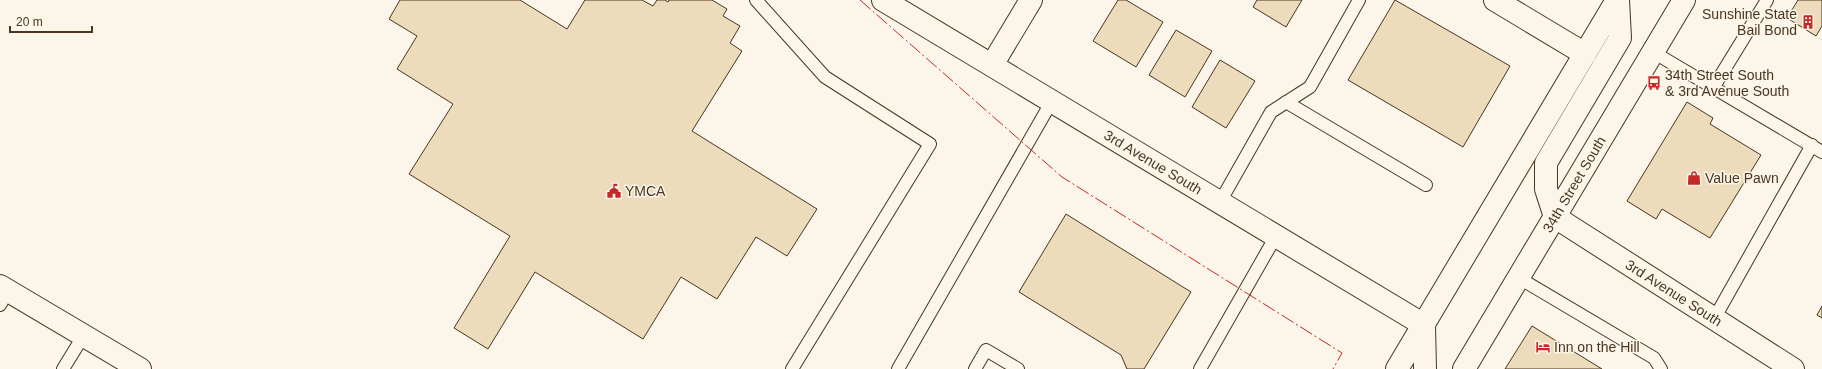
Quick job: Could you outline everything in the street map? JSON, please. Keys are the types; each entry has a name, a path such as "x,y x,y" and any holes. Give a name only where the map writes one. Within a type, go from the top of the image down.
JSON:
{"main road":[{"name":"3rd Avenue South","path":"883,0 1424,325"},
{"path":"992,65 1031,0"},
{"path":"1495,0 1585,54"},
{"path":"1397,369 1618,0"},
{"path":"1555,217 1546,189 1546,163 1620,38 1618,0"},
{"name":"34th Street South","path":"1464,369 1684,0"},
{"name":"3rd Avenue South","path":"1555,217 1793,369"},
{"path":"3,294 84,335 140,369"},
{"path":"1424,325 1425,369"}],"lane":[{"path":"756,0 825,77 930,144 792,369"},
{"path":"1220,202 1271,112 1310,87 1359,0"},
{"path":"1713,88 1767,0"},
{"path":"1654,52 1817,149 1714,319"},
{"path":"898,369 1052,101"},
{"path":"1286,102 1426,185"},
{"path":"1200,369 1276,236"},
{"path":"1519,278 1654,358 1661,369"},
{"path":"63,369 84,335"},
{"path":"975,369 986,350 1018,369"}],"building":[{"name":"YMCA","path":"400,0 520,0 567,29 585,0 642,0 653,6 657,0 665,0 668,2 669,0 712,0 727,9 723,16 740,26 730,43 742,51 692,131 817,209 787,256 756,237 717,299 681,277 643,339 535,272 488,349 454,328 510,236 409,174 453,104 397,69 417,36 389,19"},
{"path":"1118,0 1126,0 1163,22 1136,67 1093,41"},
{"path":"1257,0 1302,0 1286,27 1253,7"},
{"path":"1395,0 1510,66 1463,147 1348,80"},
{"name":"Sunshine State Bail Bond","path":"1798,0 1822,0 1822,26 1816,36 1787,18"},
{"path":"1176,30 1212,51 1185,97 1149,75"},
{"path":"1220,60 1255,81 1226,128 1192,107"},
{"name":"Value Pawn","path":"1687,102 1713,118 1710,124 1761,155 1710,238 1662,209 1656,219 1627,201"},
{"path":"1066,214 1191,292 1144,369 1127,369 1121,355 1019,292"},
{"path":"1822,306 1822,318 1817,315"},
{"name":"Inn on the Hill","path":"1532,326 1602,369 1505,369"}],"power":[{"path":"860,0 1062,177 1342,353 1333,369"}],"place":[{"name":"Sunshine State Bail Bond","path":"1808,22"},
{"name":"34th Street South & 3rd Avenue South","path":"1654,83"},
{"name":"Value Pawn","path":"1694,178"},
{"name":"YMCA","path":"614,191"},
{"name":"Inn on the Hill","path":"1543,347"}]}
